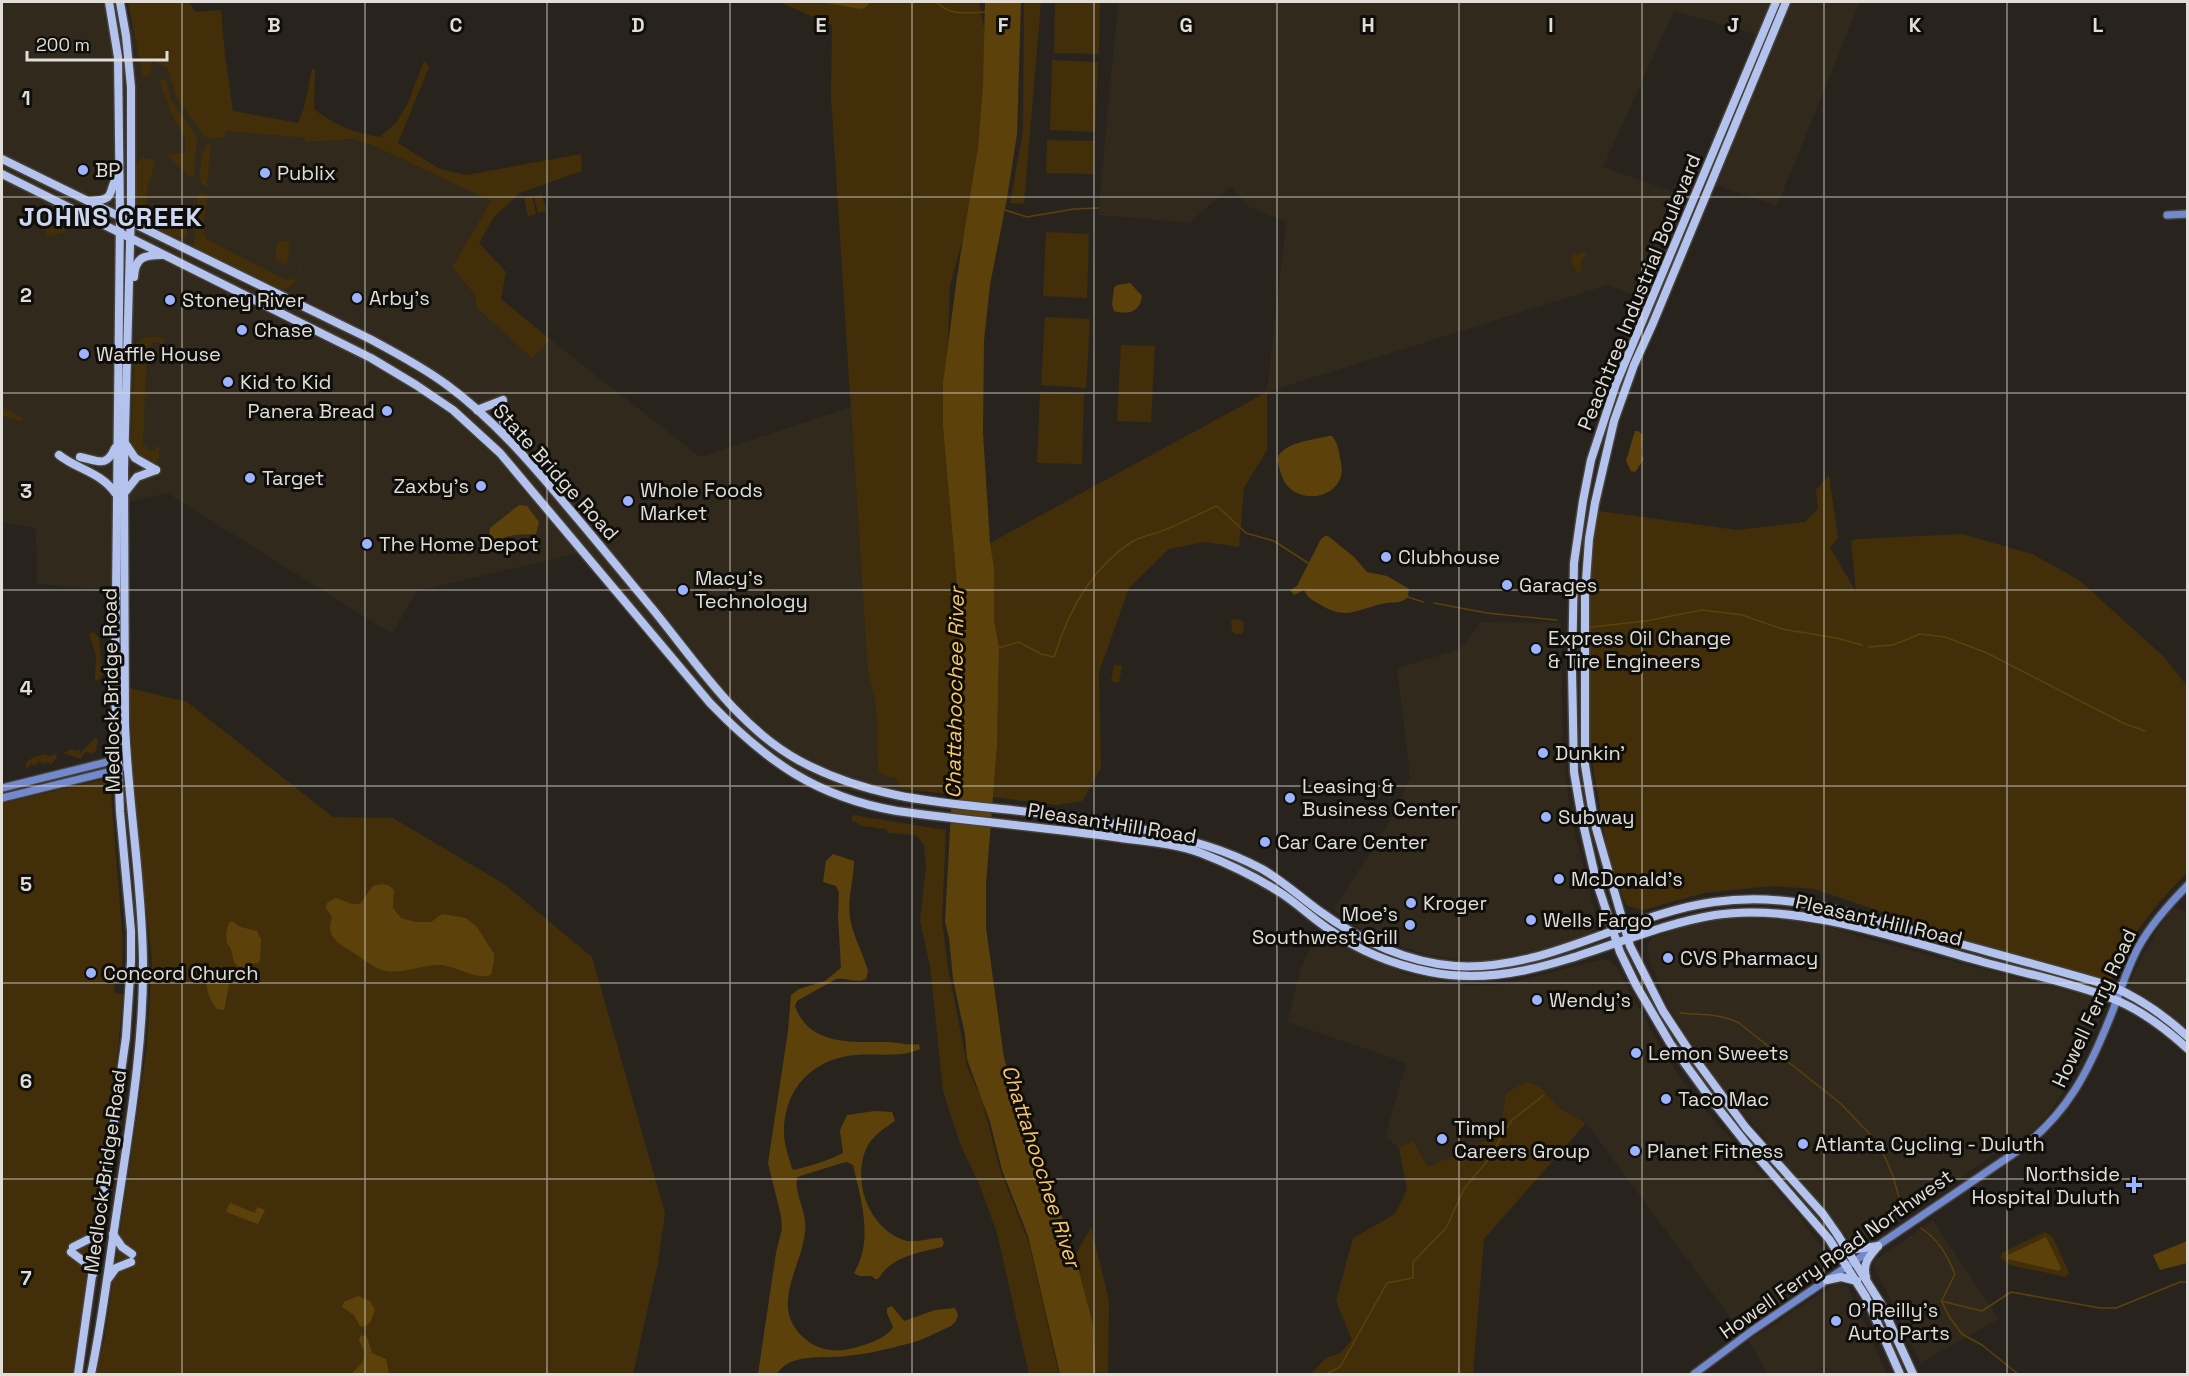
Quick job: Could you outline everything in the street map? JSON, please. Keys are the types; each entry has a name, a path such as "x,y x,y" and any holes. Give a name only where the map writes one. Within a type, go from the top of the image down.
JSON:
{"highway":[{"name":"Medlock Bridge Road","path":"109,2 118,57 121,443"},
{"name":"Medlock Bridge Road","path":"91,1374 138,1058 143,978 142,920 115,693 121,443 131,221 131,87 120,2"},
{"name":"Peachtree Industrial Boulevard","path":"1776,2 1616,384 1592,460 1583,501 1574,563 1572,670 1575,772 1582,819 1593,866 1617,943 1636,985 1685,1065 1749,1147 1867,1280 1894,1329 1913,1374"},
{"name":"Peachtree Industrial Boulevard","path":"1786,2 1634,365 1614,421 1589,539 1585,595 1585,765 1594,821 1628,939 1646,981 1690,1052 1746,1128 1823,1214 1844,1244 1857,1281 1900,1374"},
{"name":"State Bridge Road","path":"2,159 370,339 421,367 450,387 509,441 552,488 715,687 753,727 797,759 840,780 886,794 943,803"},
{"name":"State Bridge Road","path":"2,174 371,358 416,385 462,418 500,453 710,703 740,734 772,760 807,783 867,806 936,817"},
{"path":"89,201 100,202 107,199 113,191 114,180 119,175"},
{"path":"128,294 134,285 135,267 139,260 149,255 164,255"},
{"path":"477,410 503,400"},
{"path":"506,409 504,426 509,441"},
{"path":"59,455 105,480 120,494 141,475 156,470 135,458 121,443 110,457 102,462 80,457"},
{"name":"Medlock Bridge Road","path":"78,1374 126,1037 131,961 122,767"},
{"name":"Pleasant Hill Road","path":"943,803 1075,818 1146,830 1206,846 1265,870 1350,933 1382,948 1435,963 1467,966 1512,962 1548,954 1613,930 1688,907 1763,898 1820,905 2121,990 2153,1008 2187,1037"},
{"name":"Pleasant Hill Road","path":"936,817 1097,834 1197,851 1281,893 1330,931 1356,946 1405,966 1431,972 1483,976 1514,974 1552,965 1673,925 1714,915 1740,912 1795,915 1874,932 2117,1001 2159,1024 2187,1049"},
{"path":"1197,851 1206,850 1250,868 1265,870"},
{"path":"93,1274 87,1264 72,1249 91,1238 100,1220"},
{"path":"106,1285 116,1268 131,1258 113,1234"},
{"path":"1844,1244 1857,1249 1878,1246"},
{"path":"1867,1280 1865,1264 1878,1246"},
{"path":"1827,1280 1840,1277 1857,1281"}],"street":[{"path":"2167,215 2187,214"},
{"path":"2,788 107,762 122,767"},
{"path":"2,798 122,767"},
{"name":"Howell Ferry Road","path":"2029,1143 2046,1129 2071,1097 2090,1065 2132,960 2151,927 2187,885"},
{"name":"Howell Ferry Road Northwest","path":"1694,1374 1753,1330 2029,1143"}],"shaded area":[{"path":"2,2 105,2 106,15 134,28 140,63 151,61 167,68 177,99 226,131 305,138 306,142 354,139 372,145 491,201 452,267 475,295 477,308 532,357 551,340 700,457 851,407 868,674 876,704 878,774 896,779 901,789 886,799 802,779 741,734 584,552 417,591 392,634 167,493 122,504 125,591 37,584 36,528 2,522"},
{"path":"128,2 189,2 195,12 221,10 233,111 298,123 304,108 312,69 315,69 314,109 346,128 380,137 396,123 408,103 424,61 429,67 398,143 440,169 466,175 581,154 582,171 520,193 494,217 479,243 506,272 501,299 551,340 532,358 477,308 475,295 452,267 491,201 372,145 354,139 305,142 305,138 226,131 225,137 213,139 205,137 177,99 167,68 152,61 151,75 143,77"},
{"path":"779,2 979,2 990,79 970,214 950,285 947,361 967,618 955,659 955,744 948,794 901,789 896,779 878,774 876,704 868,674 831,97 832,25"},
{"path":"1024,2 1041,2 1024,204 1010,203 1023,132"},
{"path":"1055,2 1100,2 1099,54 1054,53"},
{"path":"1118,2 1860,2 1777,206 1708,182 1767,37 1674,11 1603,167 1685,196 1699,196 1661,306 1608,285 1267,392 1286,222 1249,207 1231,187 1189,223 1098,215"},
{"path":"1052,60 1098,62 1095,132 1050,130"},
{"path":"161,79 166,80 171,100 197,137 194,176 191,178 167,155 168,150 170,154 183,154 185,138 173,117 160,83"},
{"path":"1047,140 1095,141 1094,174 1046,173"},
{"path":"207,144 215,146 211,147 209,163 213,165 209,166 207,184 210,185 209,188 202,185 200,176 202,158"},
{"path":"142,157 155,162 147,195 152,215 157,216 157,220 183,224 185,220 188,225 186,238 175,237 161,231 137,215 135,166"},
{"path":"201,193 211,195 207,197 203,234 207,234 206,239 288,281 290,278 296,280 301,270 297,266 300,266 302,270 294,284 288,288 279,289 195,248 198,195"},
{"path":"542,194 546,211 538,213 534,196"},
{"path":"532,196 536,214 528,216 524,198"},
{"path":"48,218 63,226 66,232 47,237 43,219"},
{"path":"1046,232 1089,234 1087,298 1043,296"},
{"path":"278,241 290,242 287,265 275,259"},
{"path":"1584,251 1587,254 1580,262 1582,270 1579,273 1576,272 1570,257"},
{"path":"1045,317 1090,319 1086,388 1041,385"},
{"path":"145,337 162,337 165,340 163,347 160,347 160,343 152,342 151,347 147,347 145,394 149,397 145,397 144,419 148,419 144,421 143,445 147,446 147,450 155,450 156,446 159,446 159,459 156,463 135,456 131,444 135,347 137,342"},
{"path":"1121,345 1155,346 1151,422 1117,421"},
{"path":"1040,392 1084,393 1082,464 1037,463"},
{"path":"1267,392 1267,450 1244,488 1239,547 1205,542 1169,549 1129,588 1099,672 1101,768 1082,801 1056,805 993,797 997,747 999,647 994,619 994,567 990,543"},
{"path":"2,407 22,417 23,420 2,416"},
{"path":"1829,475 1838,538 1830,547 1856,592 1851,541 1858,539 1962,534 2032,554 2079,580 2163,656 2188,687 2187,873 2144,922 2126,950 2112,979 2106,982 2012,956 1814,889 1772,886 1704,893 1643,910 1626,905 1609,860 1589,743 1587,657 1596,513 1599,511 1737,530 1805,522 1818,509 1816,490"},
{"path":"1233,619 1244,623 1243,634 1235,634 1232,630 1231,621"},
{"path":"1481,622 1561,623 1563,751 1570,814 1596,918 1592,932 1586,936 1534,954 1504,960 1471,961 1428,955 1395,945 1349,922 1334,909 1390,821 1410,778 1397,668 1460,649"},
{"path":"93,632 99,638 103,674 98,681 95,679 96,655 89,634"},
{"path":"1114,665 1122,666 1119,683 1111,681"},
{"path":"129,688 187,702 333,817 393,818 504,884 592,957 665,1213 658,1263 633,1374 96,1374 105,1336 147,1047 152,961 135,807"},
{"path":"95,738 98,740 96,751 91,754 86,751 80,759 63,753 79,749 80,753"},
{"path":"45,754 48,756 56,754 57,757 51,765 39,761 35,766 31,764 27,768 25,765 28,760"},
{"path":"106,779 110,782 123,943 122,970 114,984 115,993 123,994 118,1049 73,1374 2,1374 2,803"},
{"path":"853,815 946,830 942,920 948,968 968,1069 981,1097 1000,1170 1029,1243 1059,1374 1029,1374 997,1233 980,1186 961,1146 943,1091 930,966 920,921 926,867 924,845 916,835 889,833 886,829 862,826 851,820"},
{"path":"2176,907 2187,913 2187,1044 2168,1026 2123,1001 2135,971 2166,914"},
{"path":"1729,918 1805,920 1886,944 2099,999 2102,1003 2102,1013 2081,1060 2063,1092 2046,1117 2033,1130 1900,1219 1857,1244 1852,1243 1700,1061 1668,1006 1649,959 1647,945 1653,937 1680,926"},
{"path":"1320,930 1375,961 1409,975 1469,986 1506,984 1599,960 1609,960 1616,966 1677,1073 1707,1112 1801,1218 1834,1266 1741,1332 1586,1123 1559,1108 1540,1086 1506,1093 1500,1134 1428,1167 1413,1141 1399,1148 1385,1137 1406,1063 1287,1022 1302,964"},
{"path":"1526,1082 1540,1086 1559,1108 1586,1123 1484,1239 1473,1374 1311,1374 1326,1358 1339,1354 1352,1340 1336,1301 1353,1238 1395,1214 1407,1189 1399,1148 1413,1141 1428,1167 1500,1134 1506,1093"},
{"path":"1933,1220 1999,1319 1920,1363 1873,1266 1874,1261"},
{"path":"1091,1227 1109,1301 1108,1374 1096,1374 1093,1324 1075,1256"},
{"path":"2045,1232 2052,1236 2068,1270 2066,1277 2010,1265 2001,1258 2002,1253"},
{"path":"1838,1282 1848,1286 1887,1374 1768,1374 1748,1341"}],"water":[{"path":"821,2 870,2 861,9"},
{"name":"Chattahoochee River","path":"985,2 1021,2 1017,134 990,285 984,340 983,433 990,543 994,567 994,619 999,647 997,747 986,884 986,928 1004,1058 1030,1140 1057,1203 1075,1256 1093,1324 1096,1374 1060,1374 1028,1236 1002,1170 990,1122 967,1059 965,1035 953,979 945,922 960,645 943,425 943,383 978,148 983,85"},
{"path":"1130,283 1142,296 1139,306 1133,311 1124,313 1114,311 1112,304 1114,288 1117,285"},
{"path":"1635,431 1643,435 1641,454 1644,459 1635,472 1631,471 1626,461"},
{"path":"1332,436 1339,452 1342,474 1337,484 1323,494 1305,496 1297,493 1284,481 1277,459 1280,453 1292,445"},
{"path":"519,505 527,506 539,522 536,534 508,536 492,544 489,541 490,528"},
{"path":"1325,536 1354,557 1367,572 1387,576 1409,589 1408,597 1399,602 1344,613 1330,610 1316,602 1304,590 1294,595 1290,590 1297,586 1321,539"},
{"path":"833,854 854,861 849,903 850,918 868,971 866,979 858,981 836,979 797,1001 795,1006 810,1028 821,1035 846,1041 919,1044 920,1049 888,1055 855,1055 839,1058 813,1071 802,1080 788,1105 784,1136 787,1152 793,1170 825,1161 843,1153 840,1130 847,1115 875,1111 892,1112 895,1121 873,1138 863,1158 861,1171 865,1199 871,1212 889,1233 906,1241 942,1238 944,1243 942,1247 898,1260 878,1279 872,1276 859,1276 854,1273 860,1260 865,1234 853,1165 847,1162 842,1163 797,1177 797,1191 803,1211 805,1232 789,1290 790,1317 796,1330 813,1345 828,1350 839,1350 867,1344 890,1331 893,1327 887,1308 892,1306 904,1321 935,1310 955,1308 958,1315 951,1326 913,1343 855,1355 799,1359 790,1362 777,1374 758,1374 776,1253 782,1229 768,1163 788,1031 791,995 799,989 825,981 841,968 839,893 836,886 823,882 826,861"},
{"path":"382,884 394,890 393,908 401,918 416,922 431,922 442,914 466,918 477,927 494,954 491,975 473,975 442,965 386,971 371,965 336,941 331,931 332,917 326,908 327,903 336,898 352,904 360,904 373,886"},
{"path":"232,921 241,927 257,931 261,940 260,961 250,964 244,970 234,962 227,943 226,932"},
{"path":"208,967 212,967 218,974 227,976 230,980 224,1010 217,1009 207,989"},
{"path":"230,1203 255,1213 257,1207 265,1210 258,1224 226,1212"},
{"path":"2046,1237 2061,1268 2059,1271 2008,1259 2008,1255"},
{"path":"2187,1241 2187,1263 2160,1270 2153,1255"},
{"path":"358,1296 370,1301 375,1310 370,1323 364,1327 360,1326 354,1315 342,1307 344,1302"},
{"path":"361,1335 367,1337 372,1353 386,1359 389,1374 351,1374 363,1362 364,1351 359,1340"}],"waterway":[{"path":"936,2 953,12 985,12"},
{"path":"1005,210 1027,217 1074,209 1098,208"},
{"path":"998,648 1019,642 1041,654 1054,657 1074,607 1105,564 1136,540 1217,506 1246,533 1274,541 1308,563"},
{"path":"1408,597 1423,602"},
{"path":"1434,603 1487,613 1557,620"},
{"path":"1591,627 1646,621 1702,610 1742,615 1782,629 1862,645"},
{"path":"1869,647 1893,645 1920,634 1945,637 1987,653 2123,723 2145,731"},
{"path":"1680,1013 1717,1016 1739,1023 1840,1103 1868,1132 1885,1157 1903,1212"},
{"path":"1326,1374 1340,1367 1387,1283 1413,1278 1413,1262 1446,1228 1464,1189 1487,1161 1512,1120 1544,1095"},
{"path":"1921,1228 1942,1248 1955,1274 1942,1300"},
{"path":"1941,1301 1982,1311 2011,1292 2100,1308 2116,1308 2180,1282 2188,1282"},
{"path":"1942,1302 1962,1334 1982,1345 2018,1374"}],"place":[{"name":"BP","path":"83,170"},
{"name":"Publix","path":"265,173"},
{"name":"Arby's","path":"357,298"},
{"name":"Stoney River","path":"170,300"},
{"name":"Chase","path":"242,330"},
{"name":"Waffle House","path":"84,354"},
{"name":"Kid to Kid","path":"228,382"},
{"name":"Panera Bread","path":"387,411"},
{"name":"Target","path":"250,478"},
{"name":"Zaxby's","path":"481,486"},
{"name":"Whole Foods Market","path":"628,501"},
{"name":"The Home Depot","path":"367,544"},
{"name":"Clubhouse","path":"1386,557"},
{"name":"Garages","path":"1507,585"},
{"name":"Macy's Technology","path":"683,590"},
{"name":"Express Oil Change & Tire Engineers","path":"1536,649"},
{"name":"Dunkin'","path":"1543,753"},
{"name":"Leasing & Business Center","path":"1290,798"},
{"name":"Subway","path":"1546,817"},
{"name":"Car Care Center","path":"1265,842"},
{"name":"McDonald's","path":"1559,879"},
{"name":"Kroger","path":"1411,903"},
{"name":"Wells Fargo","path":"1531,920"},
{"name":"Moe's Southwest Grill","path":"1410,925"},
{"name":"CVS Pharmacy","path":"1668,958"},
{"name":"Concord Church","path":"91,973"},
{"name":"Wendy's","path":"1537,1000"},
{"name":"Lemon Sweets","path":"1636,1053"},
{"name":"Taco Mac","path":"1666,1099"},
{"name":"Timpl Careers Group","path":"1442,1139"},
{"name":"Atlanta Cycling - Duluth","path":"1803,1144"},
{"name":"Planet Fitness","path":"1635,1151"},
{"name":"Northside Hospital Duluth","path":"2134,1185"},
{"name":"O' Reilly's Auto Parts","path":"1836,1321"}],"district":[{"name":"JOHNS CREEK","path":"111,217"}]}
